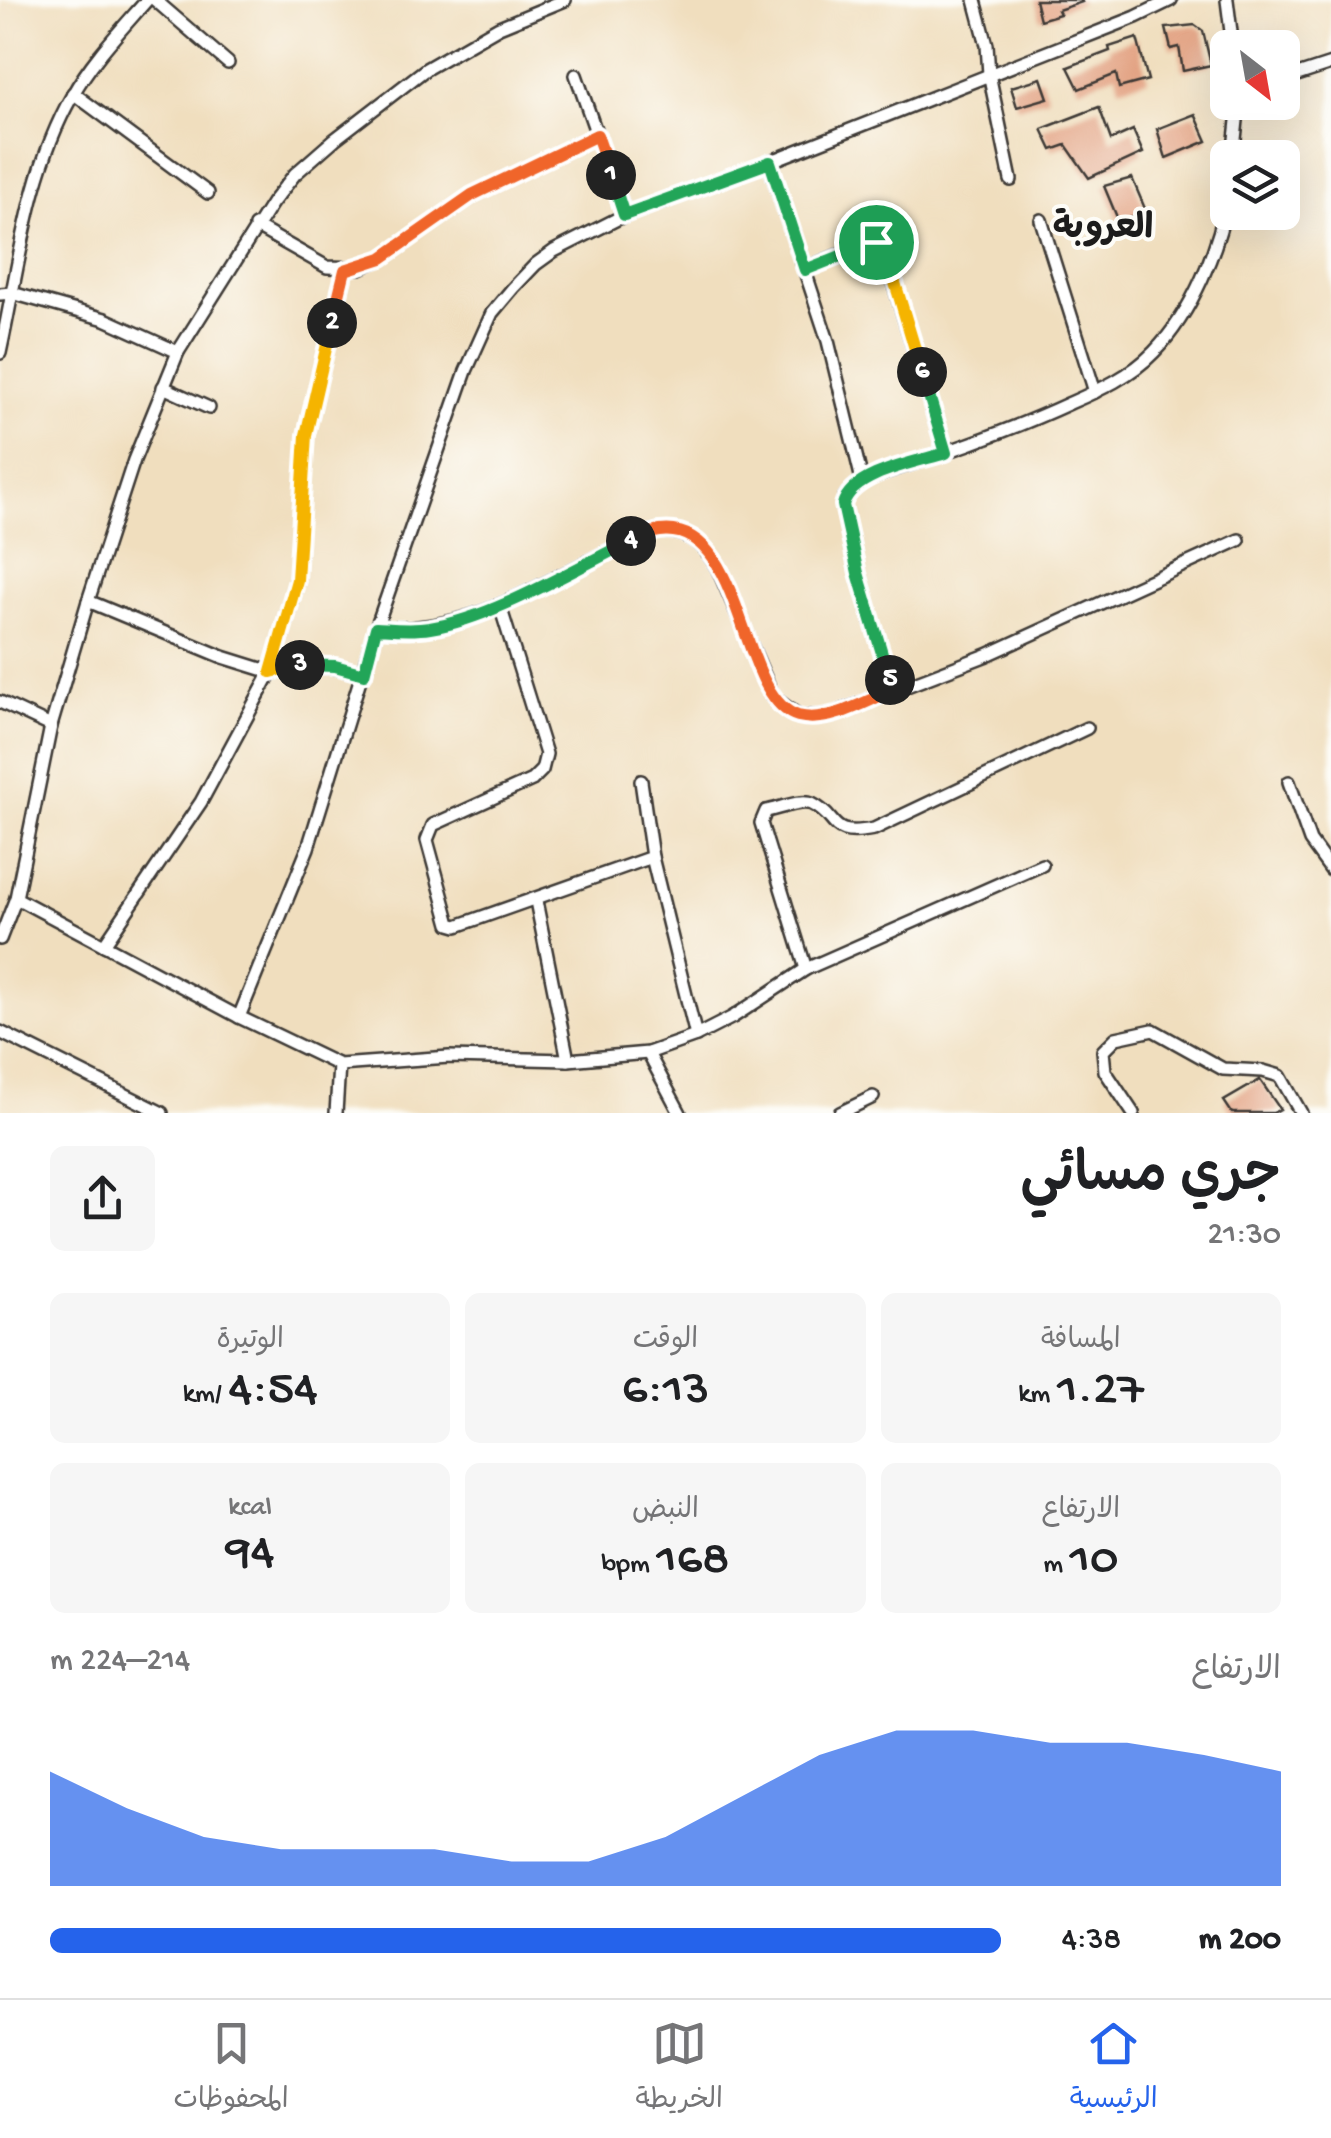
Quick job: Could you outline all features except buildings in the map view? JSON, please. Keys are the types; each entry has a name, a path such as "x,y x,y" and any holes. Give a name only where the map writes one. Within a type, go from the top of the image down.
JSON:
{"street":[{"path":"0,353 6,293 40,172 73,93 151,0 228,63"},
{"path":"526,0 528,15"},
{"path":"0,939 16,898 51,726 88,601 134,460 178,352 255,226 296,174 385,99 459,49 565,0"},
{"path":"975,0 988,44 989,74 1011,180"},
{"path":"238,1017 308,848 376,628 466,371 492,313 536,264 554,250 624,215 770,162 1171,0"},
{"path":"1227,0 1231,30"},
{"path":"1300,74 1331,64"},
{"path":"576,76 624,215"},
{"path":"73,93 208,193"},
{"path":"255,226 320,265 345,270 382,258 472,195 597,135"},
{"path":"770,162 828,341 862,480"},
{"path":"1041,220 1095,392"},
{"path":"893,690 858,573 843,505 845,497 862,480 1030,422 1133,371 1156,351 1174,326 1212,250 1218,230"},
{"path":"805,270 870,242 882,246 946,453"},
{"path":"104,945 201,802 271,672 297,580 306,435 345,270"},
{"path":"6,293 105,319 178,352"},
{"path":"163,387 208,408"},
{"path":"376,628 427,629 500,606 634,540 660,531 679,532 708,551 738,610 774,698 799,716 831,715 1004,648 1239,540"},
{"path":"88,601 223,658 271,672 306,664 364,674"},
{"path":"500,606 546,761 532,780 432,825 427,840 446,919 452,926 536,901 652,857"},
{"path":"0,702 51,726"},
{"path":"806,969 762,824 766,811 807,802 834,826 848,832 874,829 1087,728"},
{"path":"641,781 652,857 696,1036"},
{"path":"1289,782 1310,842 1331,870"},
{"path":"16,898 238,1017 339,1065 449,1057 568,1060 648,1053 696,1036 733,1017 806,969 1042,864"},
{"path":"536,901 568,1060"},
{"path":"1133,1113 1105,1071 1102,1051 1116,1038 1153,1030 1223,1069 1280,1076 1301,1113"},
{"path":"0,1032 162,1113"},
{"path":"648,1053 680,1113"},
{"path":"336,1113 339,1065"},
{"path":"840,1113 873,1097"}],"district":[{"name":"العروبة","path":"1103,230"}],"route":[{"path":"597,135 624,215 770,162 805,270 876,242 886,253 946,453 862,480 845,497 843,505 858,573 893,690 831,715 799,716 786,709 774,698 738,610 708,551 679,532 660,531 500,606 448,625 403,630 376,628 364,674 306,664 271,672 297,580 306,435 345,270 372,264 472,195 597,135"}]}
